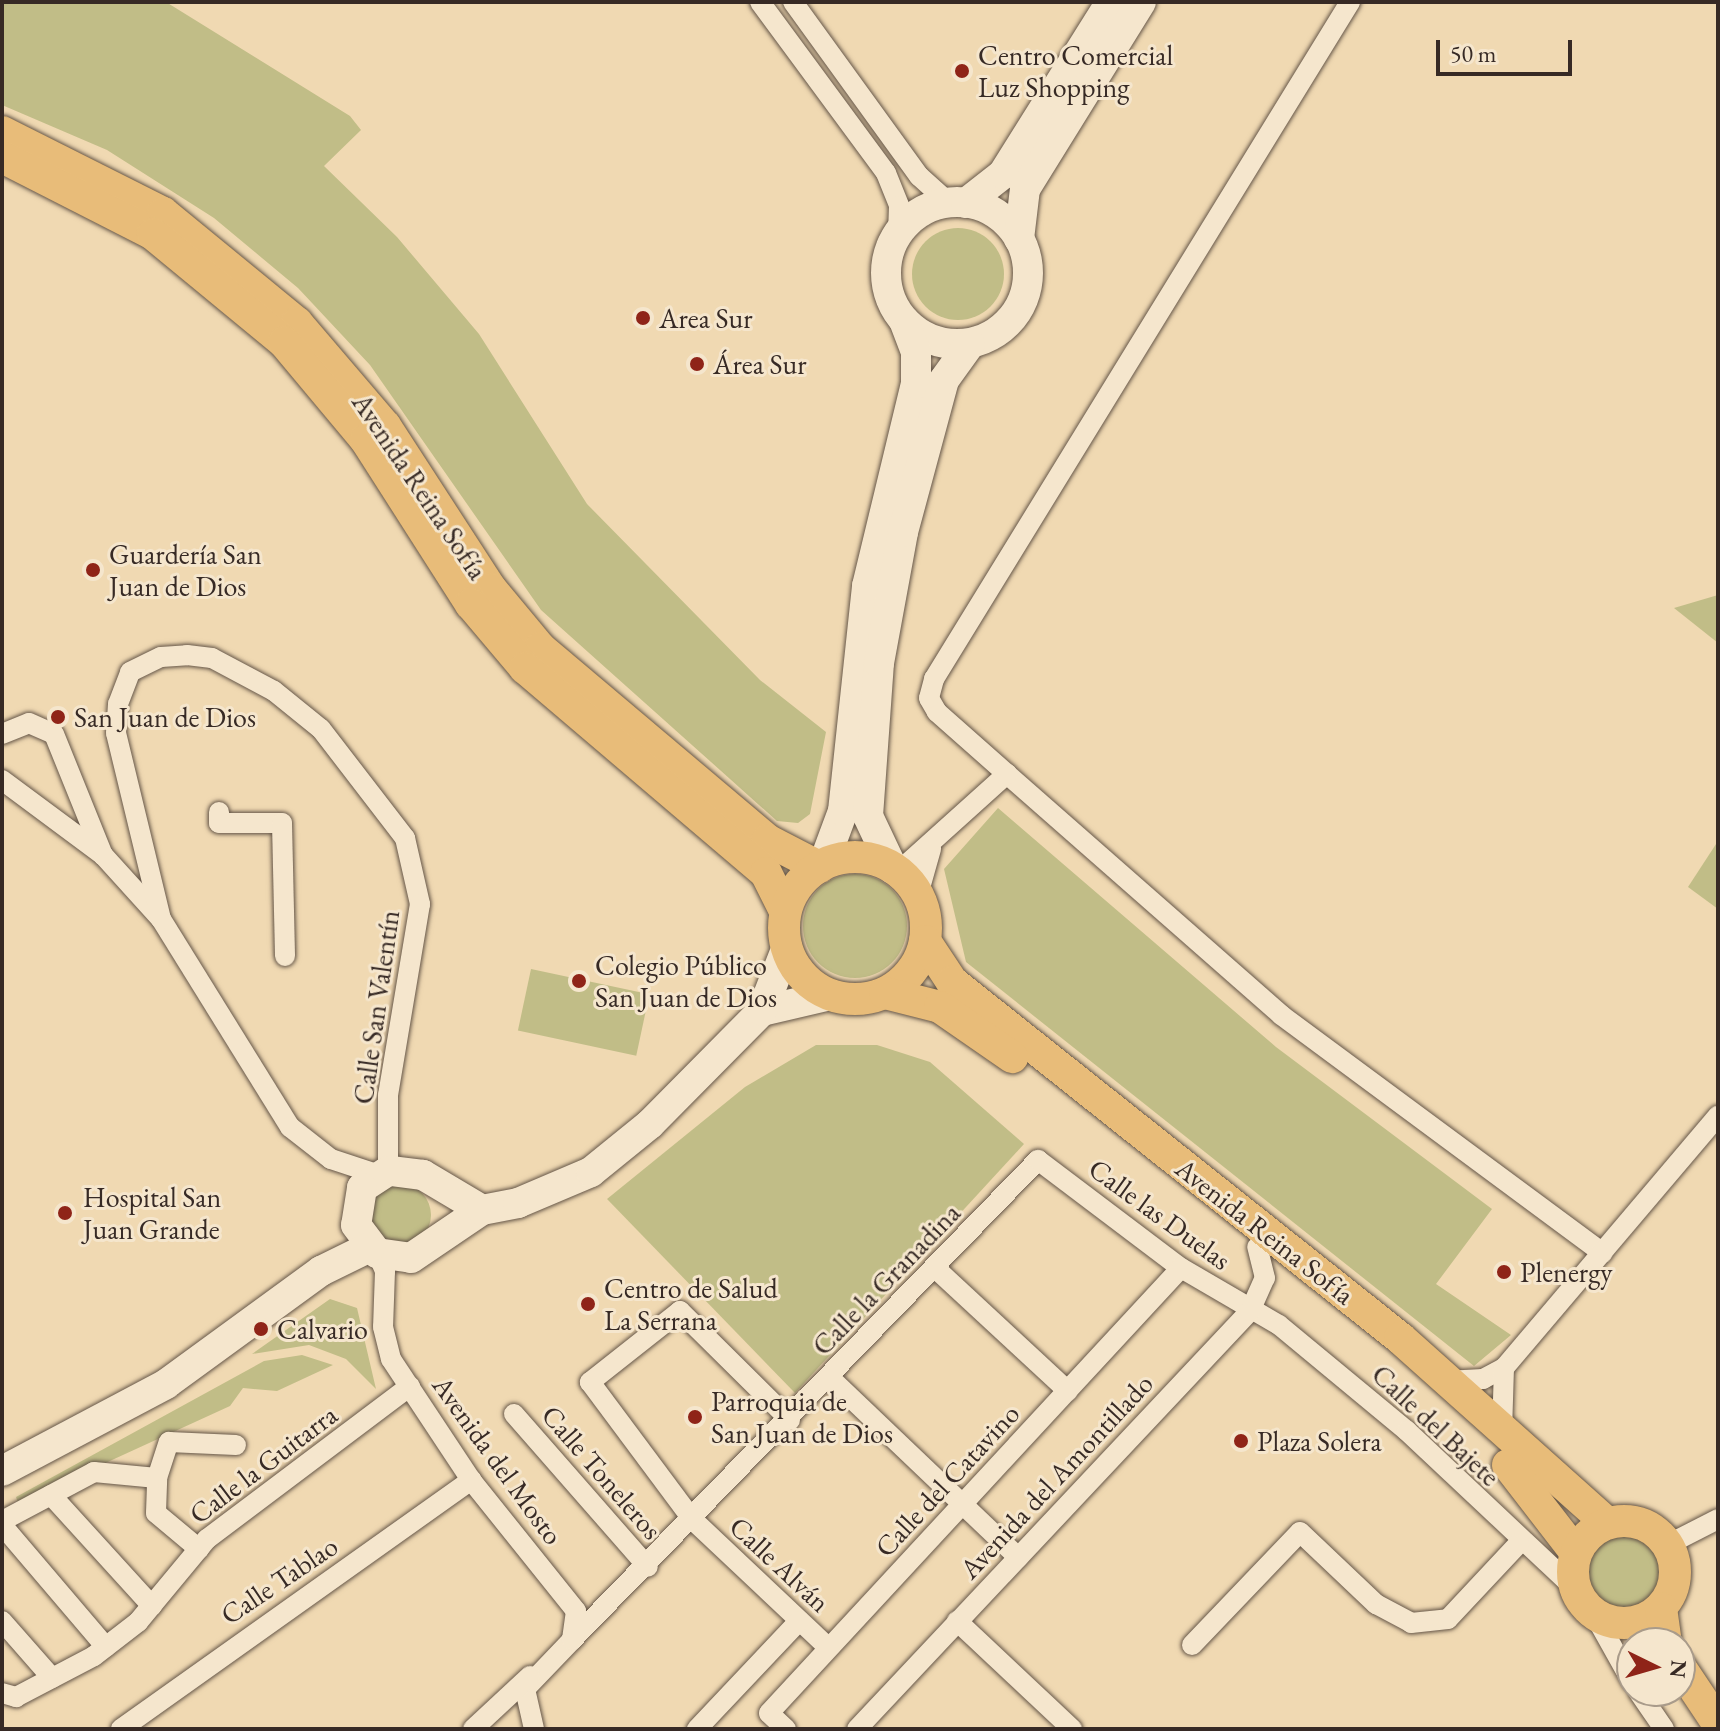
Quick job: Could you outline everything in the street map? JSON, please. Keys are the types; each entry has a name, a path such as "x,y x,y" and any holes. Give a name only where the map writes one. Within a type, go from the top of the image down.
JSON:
{"main road":[{"name":"Avenida Reina Sofía","path":"2,132 163,213 297,323 385,426 491,589 540,648 647,746 767,840 821,866"},
{"name":"Avenida Reina Sofía","path":"2,157 153,234 284,342 366,440 471,604 525,668 766,873 785,911 787,947 802,977 830,995 864,1000 885,993 962,1020 1257,1247 1474,1430 1538,1496 1576,1553"},
{"path":"785,911 795,889 821,866 858,857 903,879"},
{"name":"Avenida Reina Sofía","path":"903,879 925,941 952,982 1446,1381 1607,1523"},
{"path":"885,993 918,962 925,941"},
{"path":"1661,1608 1638,1622 1603,1617 1576,1553 1607,1523 1647,1526 1667,1545 1675,1578 1661,1608 1664,1627"},
{"path":"1696,1691 1718,1724"},
{"path":"1681,1707 1695,1729"}],"street":[{"path":"760,2 886,173 899,206 898,234 887,279 916,352 916,384 870,572 843,811 821,866"},
{"path":"793,2 919,176 957,203 997,214 1019,239"},
{"path":"898,234 929,208 957,203 1003,174 1111,2"},
{"path":"903,879 868,816 879,663 903,532 944,380 970,344 1016,312 1028,276 1019,239 1025,189 1141,2"},
{"path":"1350,2 934,679 929,698 937,712 1281,1015 1603,1253"},
{"path":"904,321 934,341 970,344"},
{"name":"Calle San Valentín","path":"161,919 116,733 130,672 161,657 212,658 274,691 314,724 385,803 416,870 420,904 388,1095 384,1173"},
{"path":"2,734 29,723 54,734 103,855"},
{"path":"903,879 1007,774"},
{"path":"2,780 103,855 161,919 207,985 267,1099 331,1159 374,1250"},
{"path":"219,812 219,823 282,823 285,956"},
{"path":"903,879 932,848"},
{"path":"387,1292 411,1258 438,1237 482,1210 518,1203 591,1172 650,1124 762,1011 787,947"},
{"path":"762,1011 830,995"},
{"path":"1446,1381 1483,1379 1504,1368 1718,1116"},
{"path":"331,1159 384,1173 423,1175 436,1187 482,1210"},
{"name":"Calle la Granadina","path":"572,1640 648,1567 1038,1160"},
{"name":"Calle las Duelas","path":"1038,1160 1181,1268 1250,1311"},
{"path":"321,1271 356,1212 362,1188 384,1173"},
{"path":"436,1187 444,1212 438,1237"},
{"name":"Avenida del Amontillado","path":"857,1729 1250,1311 1265,1278 1257,1247"},
{"path":"2,1471 166,1384 321,1271 374,1250 411,1258"},
{"name":"Avenida del Mosto","path":"374,1250 387,1292 383,1327 410,1386 471,1480 576,1611 572,1640"},
{"path":"935,1268 1068,1391"},
{"name":"Calle del Catavino","path":"786,1729 769,1713 1181,1268"},
{"name":"Calle Alván","path":"790,1420 680,1311 590,1382 693,1520 828,1647"},
{"name":"Calle del Bajete","path":"1250,1311 1279,1325 1407,1431 1519,1543 1603,1617 1616,1646"},
{"path":"1502,1432 1504,1368"},
{"path":"830,1378 1018,1557"},
{"name":"Calle la Guitarra","path":"2,1693 16,1697 106,1647 152,1606 199,1549 410,1386"},
{"name":"Calle Toneleros","path":"514,1414 648,1567"},
{"path":"199,1549 156,1513 157,1478 169,1442 236,1445"},
{"path":"106,1647 2,1523 94,1472 157,1478"},
{"name":"Calle Tablao","path":"121,1729 471,1480"},
{"path":"51,1495 152,1606"},
{"path":"1667,1545 1718,1519"},
{"path":"1192,1645 1300,1532 1376,1604 1411,1623 1448,1619 1519,1543"},
{"path":"2,1621 52,1678"},
{"path":"697,1729 799,1621"},
{"path":"957,1621 1072,1729"},
{"path":"473,1729 572,1640"},
{"path":"533,1673 525,1689 534,1729"},
{"path":"1649,1707 1664,1729"}],"shaded area":[{"path":"2,2 166,2 350,116 361,130 324,166 397,237 479,334 587,504 760,680 826,732 810,814 798,823 777,821 541,610 370,365 298,288 214,218 107,150 2,105"},
{"path":"958,228 976,232 990,242 1000,256 1004,274 1000,292 990,306 976,316 958,320 940,316 926,306 916,292 912,274 916,256 926,242 940,232"},
{"path":"1718,595 1718,643 1674,608"},
{"path":"998,808 1276,1047 1492,1209 1436,1284 1511,1335 1474,1366 966,962 944,869"},
{"path":"1718,841 1718,909 1688,887"},
{"path":"855,874 875,878 892,889 903,906 907,926 903,946 892,963 875,974 855,978 835,974 818,963 807,946 803,926 807,906 818,889 835,878"},
{"path":"531,969 649,994 636,1056 518,1031"},
{"path":"816,1045 877,1045 930,1062 1024,1144 795,1393 607,1199 745,1087"},
{"path":"394,1184 406,1184 422,1193 429,1203 429,1227 422,1237 406,1246 394,1246 374,1232 369,1221 369,1209 383,1189"},
{"path":"330,1299 357,1308 376,1389 346,1359 309,1345 252,1354"},
{"path":"302,1355 333,1365 277,1391 243,1388 230,1406 18,1503 16,1497 264,1361"},
{"path":"1626,1533 1641,1536 1654,1544 1662,1557 1665,1572 1662,1587 1654,1600 1641,1608 1626,1611 1611,1608 1598,1600 1590,1587 1587,1572 1590,1557 1598,1544 1611,1536"}],"place":[{"name":"Centro Comercial Luz Shopping","path":"962,71"},
{"name":"Area Sur","path":"643,318"},
{"name":"Área Sur","path":"697,364"},
{"name":"Guardería San Juan de Dios","path":"93,570"},
{"name":"San Juan de Dios","path":"58,717"},
{"name":"Colegio Público San Juan de Dios","path":"579,981"},
{"name":"Hospital San Juan Grande","path":"65,1213"},
{"name":"Plenergy","path":"1504,1272"},
{"name":"Centro de Salud La Serrana","path":"588,1304"},
{"name":"Calvario","path":"261,1329"},
{"name":"Parroquia de San Juan de Dios","path":"695,1417"},
{"name":"Plaza Solera","path":"1241,1441"}]}
